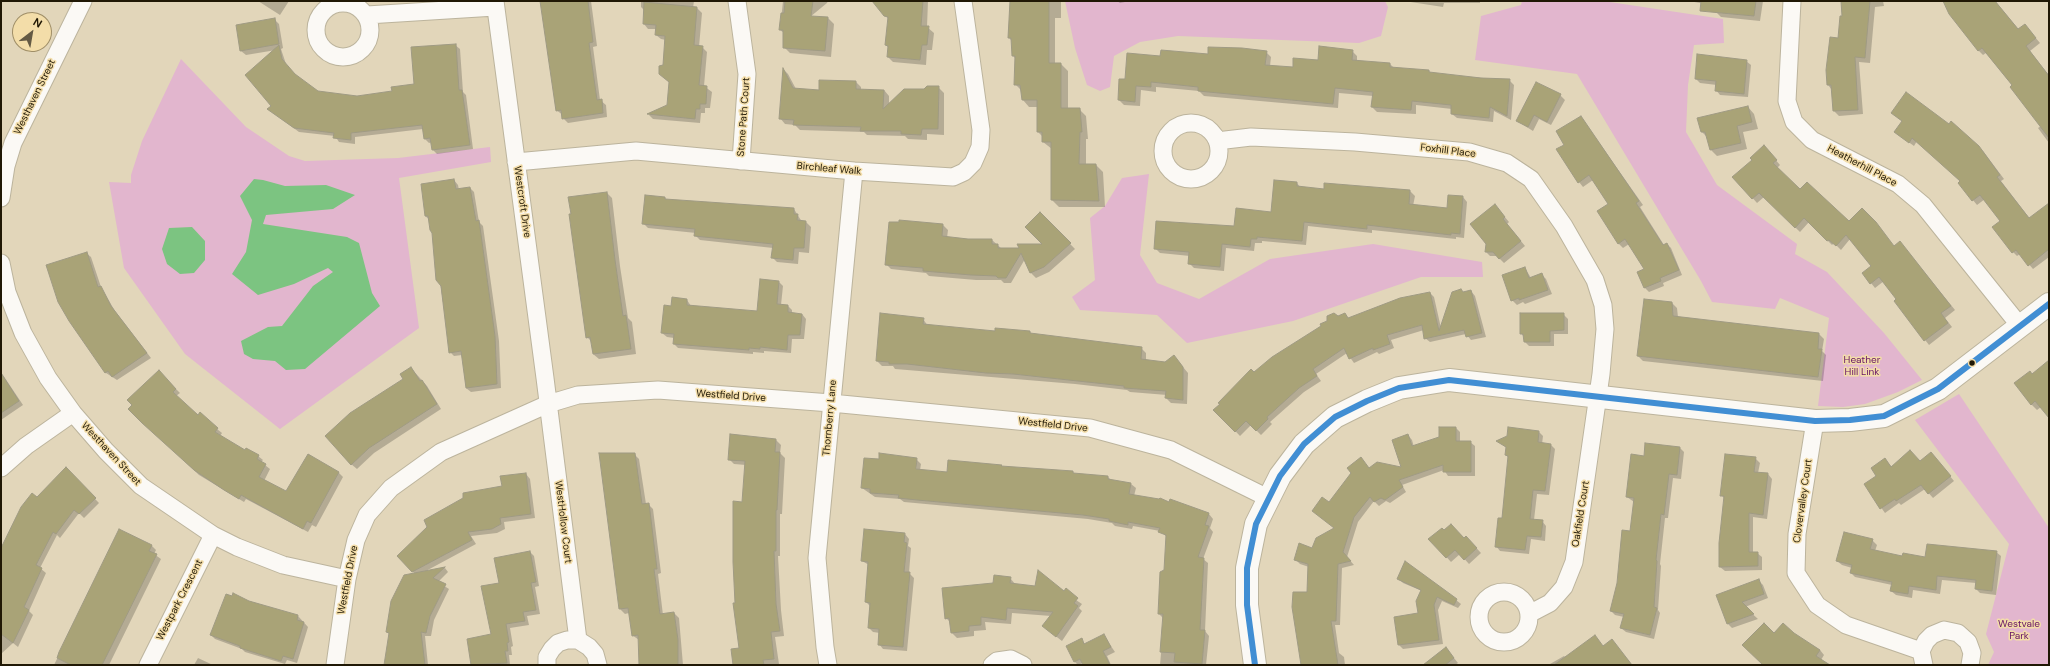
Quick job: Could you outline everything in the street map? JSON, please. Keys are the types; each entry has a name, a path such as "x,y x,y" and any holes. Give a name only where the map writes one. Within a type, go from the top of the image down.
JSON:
{"street":[{"name":"Westhaven Street","path":"1,198 6,166 13,143 83,1"},
{"name":"Stone Path Court","path":"737,1 747,74 741,162"},
{"name":"Birchleaf Walk","path":"516,162 636,151 741,162 953,177 964,172 973,163 980,148 981,130 963,1"},
{"name":"Heatherhill Place","path":"1792,1 1787,101 1794,122 1812,140 1898,184 1923,205 2020,326"},
{"path":"366,15 495,4"},
{"name":"Westcroft Drive","path":"495,4 548,404"},
{"name":"Foxhill Place","path":"1217,141 1251,137 1355,142 1469,152 1507,163 1531,179 1564,226 1595,280 1603,305 1605,329 1598,396"},
{"name":"Thornberry Lane","path":"828,665 817,558 854,171"},
{"name":"Westhaven Street","path":"1,263 7,292 23,333 48,378 73,413 106,451 141,486 213,535 237,547 283,565 347,579"},
{"path":"1255,665 1247,605 1247,568 1256,524 1280,476 1304,444 1335,417 1367,401 1399,388 1449,380 1815,421 1850,420 1884,416 1938,389 2049,304"},
{"name":"Westfield Drive","path":"335,665 347,579 356,540 367,515 391,488 441,452 548,404 578,395 658,390 831,403 1090,428 1171,450 1268,498"},
{"name":"Oakfield Court","path":"1529,614 1550,603 1564,587 1574,562 1598,396"},
{"name":"WestHollow Court","path":"548,404 578,640"},
{"path":"1,468 26,446 73,413"},
{"name":"Clovervalley Court","path":"1815,421 1797,534 1796,573 1817,605 1846,625 1923,658 1926,641 1932,635 1949,630 1962,636 1968,642 1972,653 1970,665"},
{"name":"Westpark Crescent","path":"148,665 213,535"},
{"path":"547,665 548,657 552,649 558,644 567,640 578,640 592,650 598,665"},
{"path":"992,665 997,661 1011,659 1023,665"}],"green space":[{"path":"1065,1 1385,1 1388,7 1381,36 1359,43 1178,36 1140,42 1114,56 1110,87 1100,91 1087,85 1075,48"},
{"name":"Heather Hill Link","path":"1522,1 1603,1 1723,19 1724,43 1694,45 1688,85 1686,132 1717,185 1797,244 1795,254 1827,272 1884,333 1922,380 1898,392 1865,404 1843,407 1818,406 1829,318 1780,298 1775,309 1712,302 1701,281 1577,74 1475,60 1481,16 1521,5"},
{"path":"181,59 246,127 289,156 305,161 398,158 490,147 491,162 399,178 419,328 280,429 185,354 124,268 109,182 131,183 131,175 142,141"},
{"path":"1149,174 1140,255 1157,283 1199,299 1270,259 1373,244 1482,262 1483,277 1421,277 1293,321 1187,343 1157,315 1080,310 1072,297 1095,280 1090,218 1105,206 1122,178"},
{"name":"Westvale Park","path":"1959,394 2049,528 2049,665 1988,665 1994,652 1986,634 2009,544 1915,420"}],"shaded area":[{"path":"254,179 285,186 326,185 355,195 333,209 266,215 263,224 347,237 359,243 372,293 380,306 305,369 286,370 275,361 253,359 244,354 241,341 268,327 282,326 313,286 333,272 328,268 294,284 258,295 232,274 246,252 252,220 240,196"},
{"path":"192,227 205,241 205,260 194,273 180,274 167,264 162,249 169,228"}],"building":[{"path":"540,1 588,1 593,42 589,43 597,100 602,99 603,113 562,119 561,110 556,111"},
{"path":"785,1 813,1 811,16 828,17 825,51 783,48 783,30 779,30 781,13 784,13"},
{"path":"872,1 923,1 921,26 929,26 927,45 922,45 920,60 887,57 888,46 885,45 888,17 884,16"},
{"path":"1010,1 1049,1 1049,63 1061,63 1061,108 1080,108 1082,132 1080,132 1079,164 1096,164 1099,201 1051,200 1051,142 1042,142 1042,132 1037,132 1037,100 1022,100 1020,85 1014,85 1015,56 1012,56 1011,38 1008,38"},
{"path":"1701,1 1756,1 1754,16 1700,11"},
{"path":"1841,1 1870,1 1865,58 1855,57 1858,110 1833,111 1831,85 1827,85 1826,70 1830,37 1838,38 1840,16 1842,16"},
{"path":"1943,1 1995,1 2018,29 2025,24 2036,38 2026,46 2049,76 2049,138 2010,87 2012,85 1982,48 1978,51 1949,14"},
{"path":"644,2 697,7 694,45 703,46 699,85 707,86 706,104 700,104 700,109 696,109 695,119 647,114 667,105 669,82 659,74 659,66 663,65 665,36 655,35 656,25 643,24"},
{"path":"275,18 279,44 240,51 236,25"},
{"path":"456,44 459,90 462,90 470,145 432,150 430,138 424,139 422,125 351,133 351,140 333,138 334,133 294,128 267,109 271,106 245,75 279,45 282,59 295,74 318,91 357,96 392,91 391,87 414,84 411,47"},
{"path":"1319,46 1353,50 1352,60 1390,63 1390,67 1429,70 1429,72 1481,78 1510,79 1507,116 1490,107 1489,118 1451,114 1451,105 1412,101 1411,110 1371,107 1373,92 1335,88 1333,104 1198,91 1198,87 1151,82 1151,87 1136,86 1135,102 1118,100 1119,79 1125,79 1127,53 1160,56 1161,50 1208,54 1208,47 1242,48 1267,51 1265,65 1293,67 1293,58 1318,60"},
{"path":"1697,54 1747,60 1744,94 1715,91 1716,81 1695,79"},
{"path":"783,68 793,88 819,90 819,80 856,81 856,89 884,90 883,109 904,89 924,89 927,86 939,86 938,129 922,129 921,135 901,134 901,131 860,131 861,127 793,125 794,120 779,119"},
{"path":"1536,82 1561,94 1547,122 1534,115 1528,127 1516,121"},
{"path":"1906,92 1949,124 1951,121 1979,146 2000,175 1997,177 2029,218 2049,203 2049,249 2028,266 2016,250 2012,253 1992,227 2000,221 1980,195 1972,201 1958,183 1960,181 1912,138 1909,143 1894,132 1902,121 1891,113"},
{"path":"1748,106 1752,122 1737,126 1741,143 1710,150 1705,132 1701,132 1697,118"},
{"path":"1581,116 1639,201 1636,203 1663,245 1667,243 1679,270 1660,278 1661,281 1644,288 1637,272 1644,269 1625,239 1618,244 1597,211 1608,204 1589,175 1578,183 1556,149 1564,145 1556,131"},
{"path":"1764,145 1777,160 1773,163 1800,189 1807,182 1849,221 1862,208 1876,222 1894,246 1900,241 1951,306 1941,313 1948,323 1924,341 1894,301 1896,299 1879,277 1870,284 1862,273 1871,266 1846,235 1836,246 1829,240 1827,241 1804,218 1795,228 1759,193 1752,199 1732,177 1752,160 1750,158"},
{"path":"454,179 456,189 470,187 476,221 479,220 495,336 497,384 466,388 461,351 449,353 441,286 436,280 432,233 430,230 428,216 425,216 421,184"},
{"path":"1274,180 1297,182 1297,186 1324,189 1324,183 1410,190 1409,204 1447,208 1448,195 1463,196 1460,234 1451,233 1451,235 1367,225 1367,229 1304,222 1302,241 1257,237 1257,239 1251,239 1250,247 1222,244 1220,267 1188,264 1189,252 1154,249 1156,221 1234,226 1236,208 1271,212"},
{"path":"607,192 623,316 626,315 631,349 593,354 590,337 586,338 568,197"},
{"path":"645,195 665,197 665,199 794,208 794,214 798,214 797,220 806,221 804,248 794,248 793,260 771,258 773,244 694,236 695,229 642,224"},
{"path":"1495,204 1505,217 1503,219 1521,241 1499,259 1493,252 1485,252 1486,244 1470,224"},
{"path":"1040,212 1071,243 1044,267 1030,273 1021,253 1006,278 923,271 923,268 885,265 889,222 899,222 899,220 943,224 942,236 968,239 992,239 992,244 998,244 998,248 1019,248 1017,244 1042,244 1025,227"},
{"path":"87,252 98,287 101,286 111,306 147,353 112,377 108,371 105,373 69,321 58,302 46,265"},
{"path":"1525,267 1529,278 1542,273 1548,290 1519,300 1519,298 1511,301 1502,275"},
{"path":"760,279 779,281 777,304 788,305 788,312 802,314 800,335 788,335 787,350 760,347 760,349 749,348 749,350 673,344 674,334 661,333 664,305 671,306 672,297 687,299 687,305 757,311"},
{"path":"1461,289 1463,292 1471,290 1482,333 1466,337 1464,330 1424,339 1422,325 1387,335 1390,344 1373,350 1373,348 1349,359 1344,348 1313,369 1317,376 1299,388 1267,417 1268,419 1256,431 1246,421 1235,432 1213,410 1251,369 1254,372 1272,357 1321,326 1320,324 1327,321 1327,316 1334,313 1338,316 1345,313 1348,318 1400,298 1430,292 1439,331 1452,292"},
{"path":"1644,299 1672,302 1673,316 1819,333 1818,349 1822,349 1818,377 1637,356"},
{"path":"880,313 924,318 923,324 995,331 995,328 1030,331 1030,333 1142,347 1141,359 1165,362 1174,355 1183,367 1183,400 1165,398 1166,391 1124,388 1124,386 1013,374 986,373 907,364 889,364 889,362 876,361"},
{"path":"1520,313 1564,313 1564,330 1550,331 1550,342 1524,342 1523,334 1520,334"},
{"path":"2049,360 2049,418 2035,401 2031,405 2014,383 2030,371 2032,374"},
{"path":"411,367 420,381 422,380 437,404 369,448 351,465 325,436 350,413 403,379 400,374"},
{"path":"159,370 176,389 173,392 198,415 200,412 218,428 215,432 245,450 246,448 259,455 257,459 266,464 259,477 286,491 308,454 339,472 311,523 307,521 303,529 241,495 239,499 224,490 194,470 128,409 132,405 127,400"},
{"path":"1,373 19,401 1,413"},
{"path":"1439,427 1456,427 1456,441 1471,441 1471,472 1443,472 1443,465 1399,480 1403,487 1385,500 1381,498 1374,502 1370,497 1354,517 1343,552 1351,561 1338,564 1336,621 1331,621 1338,665 1301,665 1292,607 1293,592 1307,592 1308,564 1294,560 1299,543 1312,548 1316,538 1334,528 1312,511 1322,497 1329,502 1351,473 1347,468 1361,457 1369,468 1377,462 1401,467 1392,440 1408,434 1412,446 1439,437"},
{"path":"1508,427 1539,431 1538,442 1551,444 1545,491 1533,490 1530,519 1543,520 1541,537 1527,536 1525,550 1495,547 1498,518 1502,518 1508,456 1505,455 1506,447 1496,441 1507,436"},
{"path":"730,434 776,439 775,452 780,452 776,510 776,551 774,551 776,604 780,631 771,632 774,659 763,660 764,665 733,665 731,649 739,648 733,603 735,603 733,501 742,502 745,461 728,460"},
{"path":"1645,443 1680,447 1677,475 1669,474 1664,515 1661,514 1656,560 1654,607 1657,608 1650,635 1620,628 1624,614 1610,611 1617,583 1622,530 1630,531 1634,498 1626,497 1631,454 1644,456"},
{"path":"1910,450 1920,461 1931,452 1951,476 1928,494 1921,485 1880,509 1864,484 1876,476 1871,468 1885,458 1891,467"},
{"path":"599,453 635,453 642,504 649,503 657,569 654,569 660,614 674,612 678,640 678,665 639,665 638,635 632,636 628,608 619,609"},
{"path":"879,453 917,458 916,469 947,472 948,460 1002,465 1001,466 1073,471 1073,473 1108,476 1108,479 1131,483 1129,494 1160,498 1169,502 1170,499 1209,513 1205,525 1209,526 1198,557 1204,558 1200,630 1205,630 1202,664 1174,662 1175,653 1160,652 1163,614 1158,614 1160,572 1164,570 1166,535 1158,532 1160,528 1128,522 1128,525 1109,521 1109,519 1083,515 917,500 898,498 899,495 870,493 870,489 861,488 864,458 879,459"},
{"path":"1725,454 1756,457 1754,472 1768,473 1763,515 1749,513 1749,552 1758,552 1758,566 1719,567 1719,543 1724,496 1720,496"},
{"path":"66,467 96,498 79,514 74,510 56,534 53,532 36,565 42,568 24,607 29,610 13,643 1,634 1,548 21,507 32,493 37,497"},
{"path":"526,473 531,514 500,518 501,524 492,529 468,532 472,540 412,572 397,556 427,527 424,520 463,498 463,493 502,486 500,476"},
{"path":"1451,524 1464,538 1466,536 1477,548 1464,560 1455,550 1446,558 1428,539 1442,528 1444,530"},
{"path":"119,529 152,545 149,551 157,554 102,665 71,665 57,658 59,652"},
{"path":"864,529 905,533 904,542 907,543 904,572 910,572 903,647 878,645 879,629 868,628 870,603 865,602 868,562 861,561"},
{"path":"1844,532 1873,539 1870,549 1902,556 1903,553 1925,557 1927,544 1997,551 1992,591 1975,589 1976,580 1937,576 1936,590 1909,586 1908,594 1890,591 1892,582 1850,573 1852,565 1836,561"},
{"path":"530,551 536,582 531,583 536,610 523,612 525,621 506,624 509,642 507,643 508,651 505,651 507,663 471,665 467,639 491,634 481,586 499,583 494,558"},
{"path":"1405,561 1457,599 1454,605 1437,597 1434,605 1439,640 1398,645 1394,617 1418,613 1416,601 1421,590 1397,579"},
{"path":"445,567 433,578 446,584 430,616 426,633 421,632 425,665 384,665 389,633 386,632 391,601 404,575"},
{"path":"1038,570 1064,591 1066,588 1078,598 1074,603 1078,606 1056,637 1042,626 1053,612 1007,608 1006,620 981,617 981,625 969,626 969,631 951,633 949,618 945,619 942,588 993,583 994,575 1011,577 1010,583 1035,586"},
{"path":"1759,579 1764,594 1742,602 1754,614 1727,624 1716,595"},
{"path":"233,593 249,601 298,615 297,620 304,622 293,659 283,656 281,661 240,648 240,646 210,635 226,594 232,596"},
{"path":"1764,623 1774,633 1783,623 1794,633 1820,650 1816,656 1830,665 1763,665 1742,645"},
{"path":"1104,634 1111,647 1103,651 1110,665 1083,665 1080,659 1074,662 1066,646 1082,638 1084,644"},
{"path":"1595,635 1603,646 1612,639 1632,665 1554,665"},
{"path":"1446,647 1454,658 1445,665 1423,665"}],"transit line":[{"path":"1255,665 1247,605 1247,568 1256,524 1280,476 1304,444 1335,417 1367,401 1399,388 1449,380 1815,421 1850,420 1884,416 1938,389 2049,304"}]}
